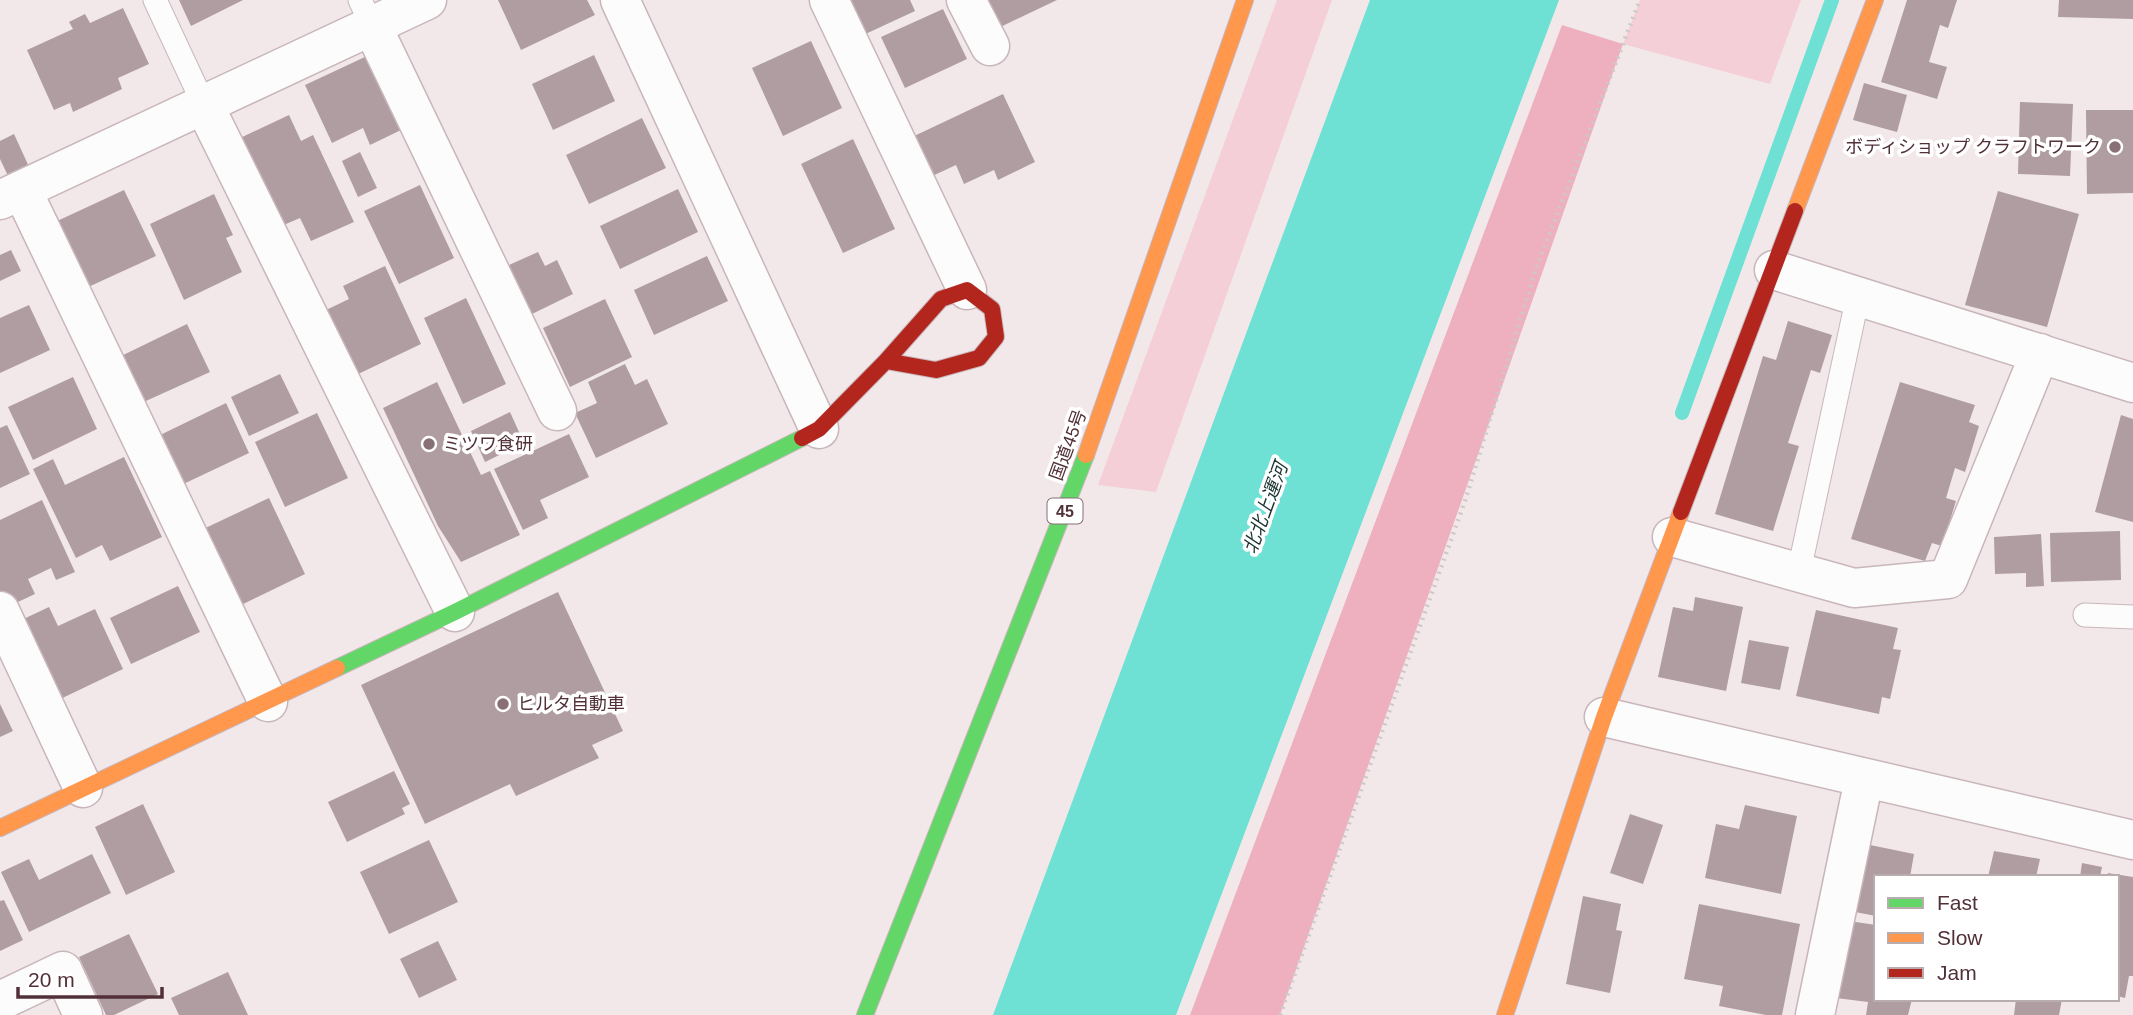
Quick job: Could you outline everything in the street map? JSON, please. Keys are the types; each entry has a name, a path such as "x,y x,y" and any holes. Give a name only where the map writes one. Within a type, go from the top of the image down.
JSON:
{"main road":[{"name":"国道45号","path":"866,1015 1078,477 1245,0"},
{"path":"1505,1015 1604,716 1875,0"},
{"path":"0,828 455,612 819,429 886,361 941,299 967,290 992,309 996,337 979,358 936,370 886,361"}],"street":[{"path":"268,702 11,195 204,105 366,13 427,0"},
{"path":"621,0 819,429"},
{"path":"829,0 967,290"},
{"path":"966,0 990,46"},
{"path":"366,13 557,411"},
{"path":"204,105 455,612"},
{"path":"1774,270 2133,383"},
{"path":"1672,537 1854,588 1948,579 2040,353"},
{"path":"0,611 83,788"},
{"path":"1604,716 1864,779 2133,839"},
{"path":"1815,1015 1864,779"},
{"path":"0,1001 63,971 83,1015"}],"lane":[{"path":"155,0 204,105"},
{"path":"1798,571 1858,296"},
{"path":"2085,615 2133,617"}],"path":[{"path":"1280,1015 1465,501 1536,268 1640,0"}],"shaded area":[{"path":"1277,0 1332,0 1156,492 1098,485"},
{"path":"1640,0 1801,0 1770,84 1623,44"},
{"path":"1562,25 1623,44 1280,1015 1190,1015"}],"water":[{"name":"北北上運河","path":"1370,0 1559,0 1176,1015 993,1015"}],"building":[{"path":"179,0 243,0 191,26"},
{"path":"498,0 587,0 595,15 521,50"},
{"path":"842,0 910,0 915,11 859,37"},
{"path":"978,0 1057,0 992,31"},
{"path":"1907,0 1957,0 1948,28 1940,25 1929,62 1947,67 1937,99 1881,82"},
{"path":"2059,0 2133,0 2133,19 2058,17"},
{"path":"123,8 149,64 118,78 122,89 73,112 70,103 54,110 27,50 73,29 69,22 85,14 90,23"},
{"path":"943,9 967,59 905,88 881,37"},
{"path":"811,41 842,108 783,136 752,68"},
{"path":"594,55 615,101 553,130 532,84"},
{"path":"367,56 401,130 370,145 363,128 332,143 305,85"},
{"path":"1864,83 1907,95 1897,132 1853,120"},
{"path":"1003,94 1035,162 998,180 994,170 964,184 956,165 928,178 910,138"},
{"path":"2020,102 2073,104 2070,176 2018,174"},
{"path":"2086,110 2133,110 2133,193 2087,194"},
{"path":"289,115 301,141 313,135 354,222 311,241 300,218 279,227 238,139"},
{"path":"642,118 666,168 589,204 566,155"},
{"path":"14,134 30,169 9,178 0,159 0,141"},
{"path":"853,139 895,229 843,253 801,164"},
{"path":"360,152 377,188 358,197 342,161"},
{"path":"420,185 454,258 399,284 364,211"},
{"path":"678,189 698,232 620,269 600,226"},
{"path":"124,190 156,256 86,288 55,222"},
{"path":"1998,191 2079,214 2047,327 1965,305"},
{"path":"214,194 233,235 226,238 242,272 184,300 150,224"},
{"path":"11,250 21,271 0,281 0,255"},
{"path":"538,252 545,266 557,260 573,294 532,314 509,265"},
{"path":"707,256 728,301 654,335 634,290"},
{"path":"385,266 421,344 354,376 324,311 349,299 343,286"},
{"path":"466,298 506,384 463,404 424,318"},
{"path":"605,299 632,357 570,387 543,328"},
{"path":"29,305 50,350 0,373 0,318"},
{"path":"1788,321 1832,335 1820,373 1811,370 1788,443 1799,446 1773,531 1715,514 1763,356 1776,360"},
{"path":"187,324 210,372 137,405 115,359"},
{"path":"625,364 635,385 647,379 668,424 596,458 575,413 597,403 588,382"},
{"path":"280,374 299,413 249,436 231,397"},
{"path":"73,377 97,429 33,460 8,407"},
{"path":"437,382 481,475 490,471 520,535 461,562 438,526 383,408"},
{"path":"1900,382 1975,405 1969,422 1979,426 1965,472 1955,468 1946,498 1956,501 1942,546 1932,543 1925,561 1851,539"},
{"path":"226,403 249,453 177,487 154,438"},
{"path":"510,412 524,443 485,462 471,431"},
{"path":"317,413 348,478 285,507 255,442"},
{"path":"2121,415 2133,419 2133,522 2095,512"},
{"path":"7,425 30,474 0,488 0,428"},
{"path":"569,434 589,477 540,500 548,518 523,530 494,469"},
{"path":"124,457 162,537 110,561 102,545 76,558 33,469 53,459 65,485"},
{"path":"269,498 305,574 233,609 197,532"},
{"path":"42,500 75,572 56,580 51,568 28,579 35,594 7,607 0,591 0,520"},
{"path":"2120,531 2121,580 2051,582 2050,533"},
{"path":"2041,534 2044,586 2026,587 2026,573 1995,574 1994,537"},
{"path":"178,586 200,632 131,664 110,618"},
{"path":"558,592 623,731 592,745 599,758 516,796 510,784 425,824 361,685"},
{"path":"1695,597 1743,607 1726,691 1658,677 1673,607 1693,611"},
{"path":"49,607 58,626 95,609 123,669 52,703 15,623"},
{"path":"1816,610 1898,628 1893,649 1901,650 1890,699 1882,697 1879,714 1796,696"},
{"path":"1749,640 1789,647 1780,690 1741,683"},
{"path":"0,704 13,731 0,737"},
{"path":"394,771 410,804 402,808 405,814 347,842 328,802"},
{"path":"143,804 175,872 126,895 95,827"},
{"path":"1745,805 1797,816 1781,894 1705,878 1716,824 1739,829"},
{"path":"1630,814 1663,825 1643,884 1610,873"},
{"path":"429,840 458,902 389,934 360,872"},
{"path":"1870,845 1914,854 1910,875 1874,875 1874,916 1855,912"},
{"path":"1994,851 2040,859 2036,875 1988,875"},
{"path":"92,854 111,893 29,932 1,872 29,859 39,880"},
{"path":"2082,863 2102,867 2100,875 2080,875"},
{"path":"2108,873 2133,877 2133,976 2129,976 2125,998 2119,996 2119,875"},
{"path":"1583,896 1621,904 1616,930 1622,931 1610,993 1566,984"},
{"path":"4,900 23,940 0,951 0,901"},
{"path":"1699,904 1800,924 1782,1015 1766,1015 1719,1006 1723,986 1684,979"},
{"path":"1849,921 1874,925 1874,1001 1912,1001 1908,1015 1866,1015 1868,1002 1836,998"},
{"path":"129,934 158,994 114,1015 106,1015 79,957"},
{"path":"438,941 457,980 419,998 400,959"},
{"path":"228,972 248,1015 179,1015 171,998"},
{"path":"2016,1001 2062,1001 2059,1015 2014,1015"}],"waterway":[{"path":"1682,413 1832,0"}],"traffic: fast":[{"path":"337,668 455,612 802,438"},
{"path":"865,1015 1086,455"}],"traffic: slow":[{"path":"1086,455 1245,0"},
{"path":"1795,211 1875,0"},
{"path":"1505,1015 1604,717 1681,512"},
{"path":"0,828 337,668"}],"traffic: jam":[{"path":"1681,512 1795,211"},
{"path":"802,438 819,429 886,361 941,299 967,290 992,309 996,337 979,358 936,370 886,361"}],"place":[{"name":"ボディショップ クラフトワーク","path":"2115,147"},
{"name":"ミツワ食研","path":"429,444"},
{"name":"ヒルタ自動車","path":"503,704"}]}
